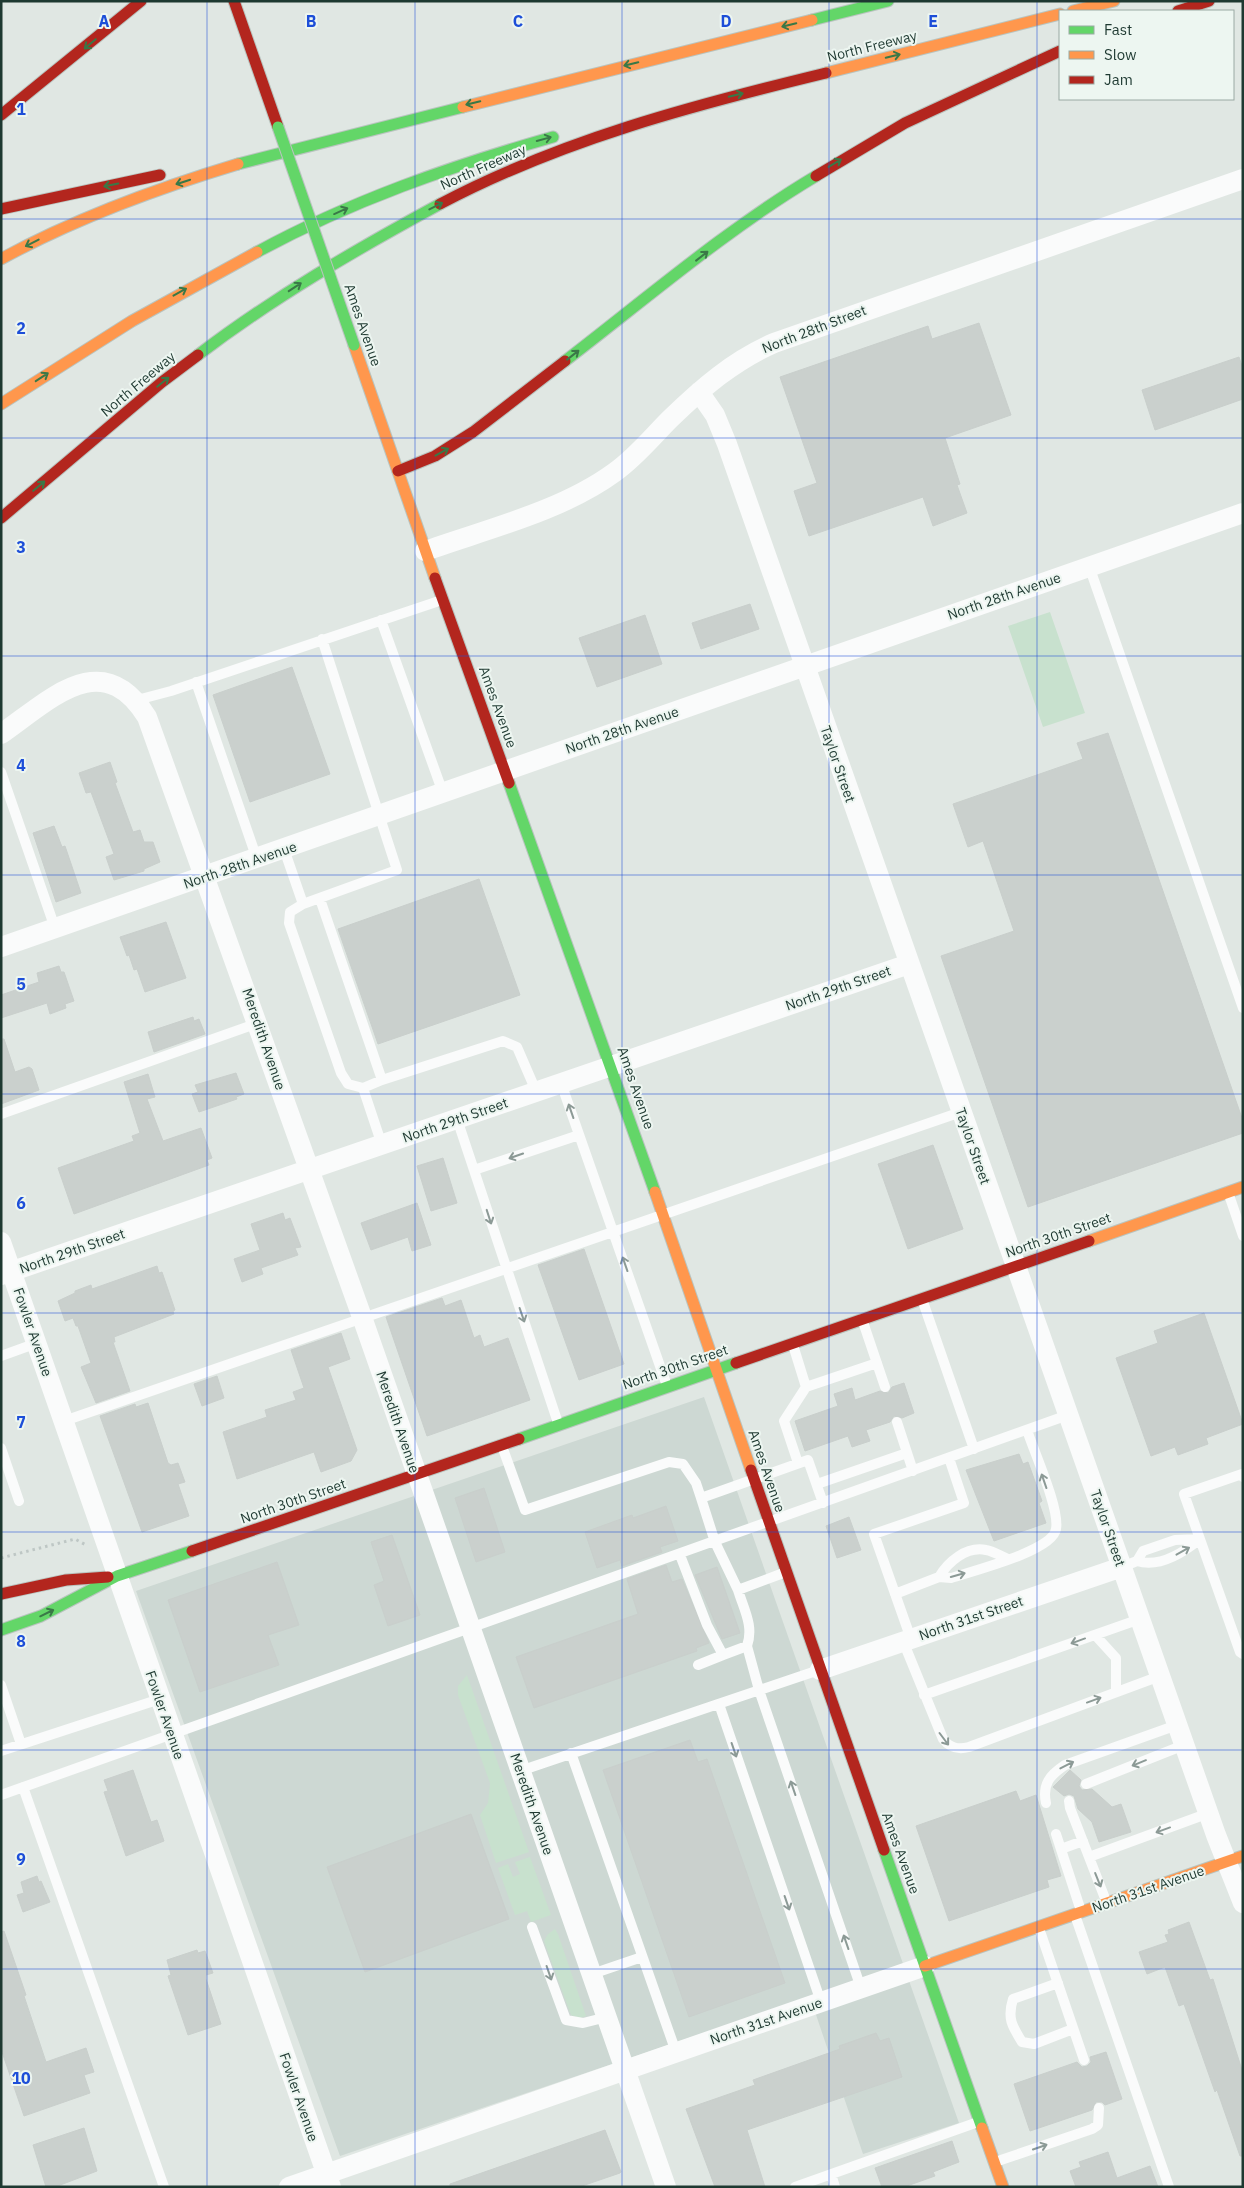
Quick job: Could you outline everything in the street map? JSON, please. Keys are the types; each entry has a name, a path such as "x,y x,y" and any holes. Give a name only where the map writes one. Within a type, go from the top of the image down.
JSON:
{"main road":[{"path":"1,115 141,1"},
{"name":"Ames Avenue","path":"234,1 443,599 612,1066 820,1670 1003,2187"},
{"path":"1,259 87,218 216,170 330,139 888,1"},
{"path":"1077,10 1114,1"},
{"path":"1181,10 1209,1"},
{"name":"North Freeway","path":"1,518 193,358 268,304 340,259 439,204 505,173 579,144 688,107 1059,14"},
{"path":"398,470 436,456 468,436 709,250 804,182 905,123 1059,51"},
{"path":"587,128 688,107"},
{"path":"1,404 168,299 294,231 430,175 497,153 568,133"},
{"path":"1,209 330,139"},
{"name":"North 30th Street","path":"1,1630 41,1616 117,1576 416,1475 793,1342 1243,1187"},
{"name":"North 30th Street","path":"1,1594 66,1580 117,1576"},
{"name":"North 31st Avenue","path":"925,1966 1235,1859"}],"street":[{"name":"North 28th Street","path":"426,550 554,505 594,485 631,459 699,392 732,365 784,339 1243,179"},
{"name":"Taylor Street","path":"699,392 715,415 727,444 1068,1415 1130,1564 1140,1619 1184,1744 1209,1813 1235,1859 1243,1902"},
{"name":"North 28th Avenue","path":"1,947 284,850 1243,513"},
{"name":"Meredith Avenue","path":"1,734 67,688 87,681 99,680 120,687 137,700 147,717 206,877 362,1317 666,2187"},
{"name":"North 29th Street","path":"6,1273 909,964"},
{"name":"Fowler Avenue","path":"1,1242 6,1273 37,1344 329,2180"},
{"name":"North 31st Street","path":"820,1670 1130,1564"},
{"name":"North 31st Avenue","path":"289,2187 329,2180 676,2052 925,1966"}],"lane":[{"path":"1089,566 1243,1008"},
{"path":"137,700 443,599"},
{"path":"381,620 443,793"},
{"path":"322,639 397,870 303,904 290,912 289,923 341,1072 348,1084 363,1088 382,1080 503,1041 517,1047 536,1091"},
{"path":"196,682 257,859"},
{"path":"1,772 55,928"},
{"path":"284,850 303,904"},
{"path":"320,899 382,1080"},
{"path":"1,1114 258,1023"},
{"path":"561,1084 667,1386"},
{"path":"363,1088 382,1145"},
{"path":"64,1421 961,1112"},
{"path":"457,1119 559,1424"},
{"path":"474,1170 579,1135"},
{"path":"1228,1192 1243,1236"},
{"path":"922,1298 974,1449"},
{"path":"862,1318 885,1387"},
{"path":"793,1342 806,1387"},
{"path":"1,1356 37,1344"},
{"path":"798,1463 784,1421 806,1387 877,1363"},
{"path":"1,1795 471,1630 1068,1415"},
{"path":"897,1422 913,1471"},
{"path":"895,1594 939,1577 951,1578 1008,1559 1040,1547 1053,1538 1056,1530 1054,1510 1027,1430"},
{"path":"501,1444 525,1510 669,1462 683,1464 696,1482 715,1542 738,1590 751,1630 747,1646 759,1690 861,1988"},
{"path":"1,1448 19,1501"},
{"path":"817,1484 907,1453"},
{"path":"949,1458 964,1502 874,1534 895,1594 924,1695 943,1739 952,1747 964,1748 1160,1676"},
{"path":"701,1498 808,1460 823,1503"},
{"path":"1243,1477 1242,1474 1184,1494 1240,1652 1243,1654"},
{"path":"1130,1564 1147,1564 1180,1554 1200,1539"},
{"path":"1130,1564 1143,1551 1175,1540 1200,1539"},
{"path":"939,1577 953,1560 974,1550 984,1549 1008,1559"},
{"path":"680,1555 700,1593 723,1655"},
{"path":"738,1590 786,1572"},
{"path":"723,1584 733,1579"},
{"path":"734,1615 744,1610"},
{"path":"924,1695 1140,1619"},
{"path":"1095,1635 1116,1658 1116,1692"},
{"path":"698,1665 747,1646"},
{"path":"520,1771 820,1670"},
{"path":"1,1685 5,1710 21,1744"},
{"path":"1,1751 160,1699"},
{"path":"718,1704 821,2002"},
{"path":"1046,1803 1044,1789 1047,1782 1051,1775 1065,1765 1178,1725"},
{"path":"1086,1784 1184,1744"},
{"path":"571,1754 676,2052"},
{"path":"23,1788 164,2187"},
{"path":"1069,1801 1108,1903"},
{"path":"1089,1857 1209,1813"},
{"path":"1056,1834 1078,1913 1169,2187"},
{"path":"1060,1849 1083,1841"},
{"path":"532,1927 566,2020 583,2023 607,2017"},
{"path":"1039,1927 1084,2060"},
{"path":"592,1974 642,1957"},
{"path":"1058,1983 1013,1999 1008,2012 1014,2030 1022,2042 1034,2044 1073,2029"},
{"path":"994,2162 1092,2130 1098,2125 1099,2108"},
{"path":"795,2187 979,2121"},
{"path":"831,2174 835,2187"}],"path":[{"path":"1,1558 75,1539 86,1545"}],"shaded area":[{"path":"704,1397 959,2123 863,2154 810,1997 340,2156 136,1591"}],"green space":[{"path":"1050,612 1085,713 1043,727 1008,626"},
{"path":"467,1675 529,1852 496,1863 480,1815 488,1803 490,1783 458,1695 458,1686"},
{"path":"530,1857 551,1915 531,1922 527,1911 515,1915 498,1868 508,1864 513,1877 520,1874 515,1862"},
{"path":"555,1929 586,2016 580,2018 571,2015 544,1941 548,1934"}],"building":[{"path":"979,323 1011,415 945,438 960,484 957,485 967,513 933,526 923,497 809,536 794,491 817,483 780,377 928,326 932,339"},
{"path":"1239,357 1243,369 1243,399 1155,430 1142,390"},
{"path":"750,604 759,629 701,649 692,623"},
{"path":"645,615 662,664 597,687 579,638"},
{"path":"292,667 330,774 250,802 213,695"},
{"path":"1108,733 1243,1121 1243,1133 1028,1207 941,956 1014,931 983,841 968,847 953,804 1083,759 1077,743"},
{"path":"110,762 117,782 115,783 133,832 140,830 144,842 153,842 160,862 144,869 144,871 114,880 106,857 114,854 91,792 86,793 79,773"},
{"path":"54,826 62,847 65,846 81,893 56,902 33,833"},
{"path":"479,879 520,995 378,1044 338,929"},
{"path":"166,922 186,978 145,992 137,969 134,970 120,937"},
{"path":"59,966 61,972 64,972 74,1001 65,1004 66,1008 50,1014 47,1003 1,1018 1,995 39,982 37,973"},
{"path":"193,1017 194,1021 199,1019 205,1034 154,1052 148,1032"},
{"path":"1,1039 4,1039 15,1072 29,1067 32,1069 39,1090 1,1104"},
{"path":"236,1073 244,1094 236,1097 237,1099 199,1112 192,1094 198,1092 195,1085"},
{"path":"148,1074 155,1097 147,1099 163,1141 201,1128 212,1158 207,1160 209,1165 74,1214 58,1168 134,1141 132,1136 140,1133 124,1082"},
{"path":"933,1145 963,1229 908,1249 878,1164"},
{"path":"443,1158 457,1203 431,1211 417,1166"},
{"path":"417,1203 431,1245 412,1251 408,1237 371,1250 361,1223"},
{"path":"283,1213 285,1220 290,1218 301,1247 295,1248 298,1255 261,1268 263,1274 242,1282 234,1259 260,1250 251,1224"},
{"path":"584,1249 624,1364 579,1380 538,1265"},
{"path":"157,1266 159,1273 162,1272 175,1310 173,1311 174,1314 114,1337 115,1342 113,1342 130,1391 96,1403 81,1367 91,1363 78,1326 76,1326 73,1318 65,1321 58,1301 75,1293 75,1291 91,1285 92,1289"},
{"path":"442,1298 445,1306 461,1300 474,1338 480,1335 484,1347 508,1338 530,1400 427,1436 386,1317"},
{"path":"1204,1313 1243,1424 1206,1438 1208,1444 1178,1455 1175,1447 1151,1456 1116,1358 1158,1343 1154,1331"},
{"path":"341,1333 350,1359 328,1367 357,1450 351,1461 321,1472 314,1452 237,1479 223,1432 267,1417 265,1410 296,1400 293,1392 304,1388 291,1350"},
{"path":"217,1376 224,1398 202,1406 194,1384"},
{"path":"904,1383 914,1413 902,1418 894,1416 890,1422 866,1430 870,1441 852,1447 848,1436 805,1451 795,1421 838,1406 834,1394 852,1388 855,1400 880,1391 888,1393 892,1387"},
{"path":"148,1403 168,1463 171,1465 178,1463 185,1482 178,1484 189,1516 142,1532 100,1416 135,1404 136,1407"},
{"path":"1019,1454 1023,1464 1028,1462 1042,1501 1039,1503 1046,1523 994,1541 966,1470"},
{"path":"484,1488 505,1552 476,1562 455,1498"},
{"path":"666,1506 678,1541 660,1547 662,1552 622,1566 620,1560 597,1568 585,1532 632,1515 633,1518"},
{"path":"849,1517 861,1550 837,1558 826,1526"},
{"path":"392,1535 420,1615 388,1626 374,1585 384,1581 371,1542"},
{"path":"277,1562 299,1625 268,1635 279,1665 200,1692 168,1600"},
{"path":"666,1565 672,1582 682,1579 709,1643 696,1648 697,1651 534,1708 516,1657 638,1614 627,1579"},
{"path":"717,1567 740,1633 722,1639 695,1575"},
{"path":"690,1740 698,1762 707,1759 785,1983 689,2017 603,1770"},
{"path":"133,1770 151,1822 157,1820 164,1841 126,1856 104,1792 108,1791 104,1780"},
{"path":"1070,1770 1081,1780 1079,1786 1082,1790 1092,1789 1112,1807 1121,1804 1131,1832 1099,1842 1092,1822 1078,1809 1074,1796 1069,1794 1064,1796 1053,1787"},
{"path":"1016,1791 1020,1801 1036,1795 1061,1876 1047,1880 1049,1887 949,1921 916,1826"},
{"path":"471,1814 509,1919 365,1972 327,1867"},
{"path":"37,1876 50,1902 23,1912 17,1895 24,1893 21,1882"},
{"path":"1189,1922 1210,1980 1213,1979 1243,2073 1243,2156 1240,2156 1217,2090 1215,2092 1184,2004 1179,2006 1165,1967 1147,1974 1139,1952 1168,1942 1165,1935 1169,1934 1168,1930"},
{"path":"4,1931 46,2062 86,2048 94,2072 84,2075 90,2093 24,2116 1,2049 1,1932"},
{"path":"197,1950 198,1953 205,1951 213,1973 206,1975 206,1979 221,2024 188,2035 168,1976 171,1975 167,1960"},
{"path":"876,2033 880,2041 889,2038 902,2077 747,2130 765,2187 715,2187 686,2109 755,2085 753,2080 840,2049 839,2046"},
{"path":"1106,2052 1122,2099 1105,2105 1102,2102 1096,2102 1092,2110 1030,2131 1014,2084 1077,2062 1082,2067 1087,2066 1091,2062 1090,2057"},
{"path":"84,2128 97,2171 55,2187 46,2187 33,2145"},
{"path":"605,2130 620,2173 579,2187 450,2187 450,2184"},
{"path":"952,2141 959,2162 933,2172 935,2176 904,2187 882,2187 875,2168"},
{"path":"1108,2152 1117,2178 1150,2166 1158,2187 1076,2187 1070,2171 1081,2167 1079,2162"}],"traffic: fast":[{"path":"812,20 888,1"},
{"path":"238,164 463,107"},
{"path":"278,127 354,345"},
{"path":"257,252 329,217 402,186 477,160 553,137"},
{"path":"565,361 719,241 816,176"},
{"path":"198,355 256,313 316,275 440,204"},
{"path":"509,783 655,1192"},
{"path":"519,1439 736,1363"},
{"path":"1,1630 41,1616 117,1576 192,1551"},
{"path":"884,1850 982,2128"}],"traffic: slow":[{"path":"1077,10 1114,1"},
{"path":"826,73 1059,14"},
{"path":"463,107 812,20"},
{"path":"1,259 58,230 116,206 238,164"},
{"path":"1,404 132,321 257,252"},
{"path":"354,345 435,578"},
{"path":"1089,1241 1243,1187"},
{"path":"655,1192 751,1470"},
{"path":"925,1966 1243,1856"},
{"path":"982,2128 1003,2187"}],"traffic: jam":[{"path":"1,115 141,1"},
{"path":"234,1 278,127"},
{"path":"1181,10 1209,1"},
{"path":"816,176 905,123 1059,51"},
{"path":"440,204 486,181 533,161 629,126 727,98 826,73"},
{"path":"1,209 160,175"},
{"path":"1,518 162,382 198,355"},
{"path":"398,471 435,456 473,432 565,361"},
{"path":"435,578 509,783"},
{"path":"736,1363 1089,1241"},
{"path":"192,1551 519,1439"},
{"path":"751,1470 884,1850"},
{"path":"1,1594 66,1580 108,1577"}]}
